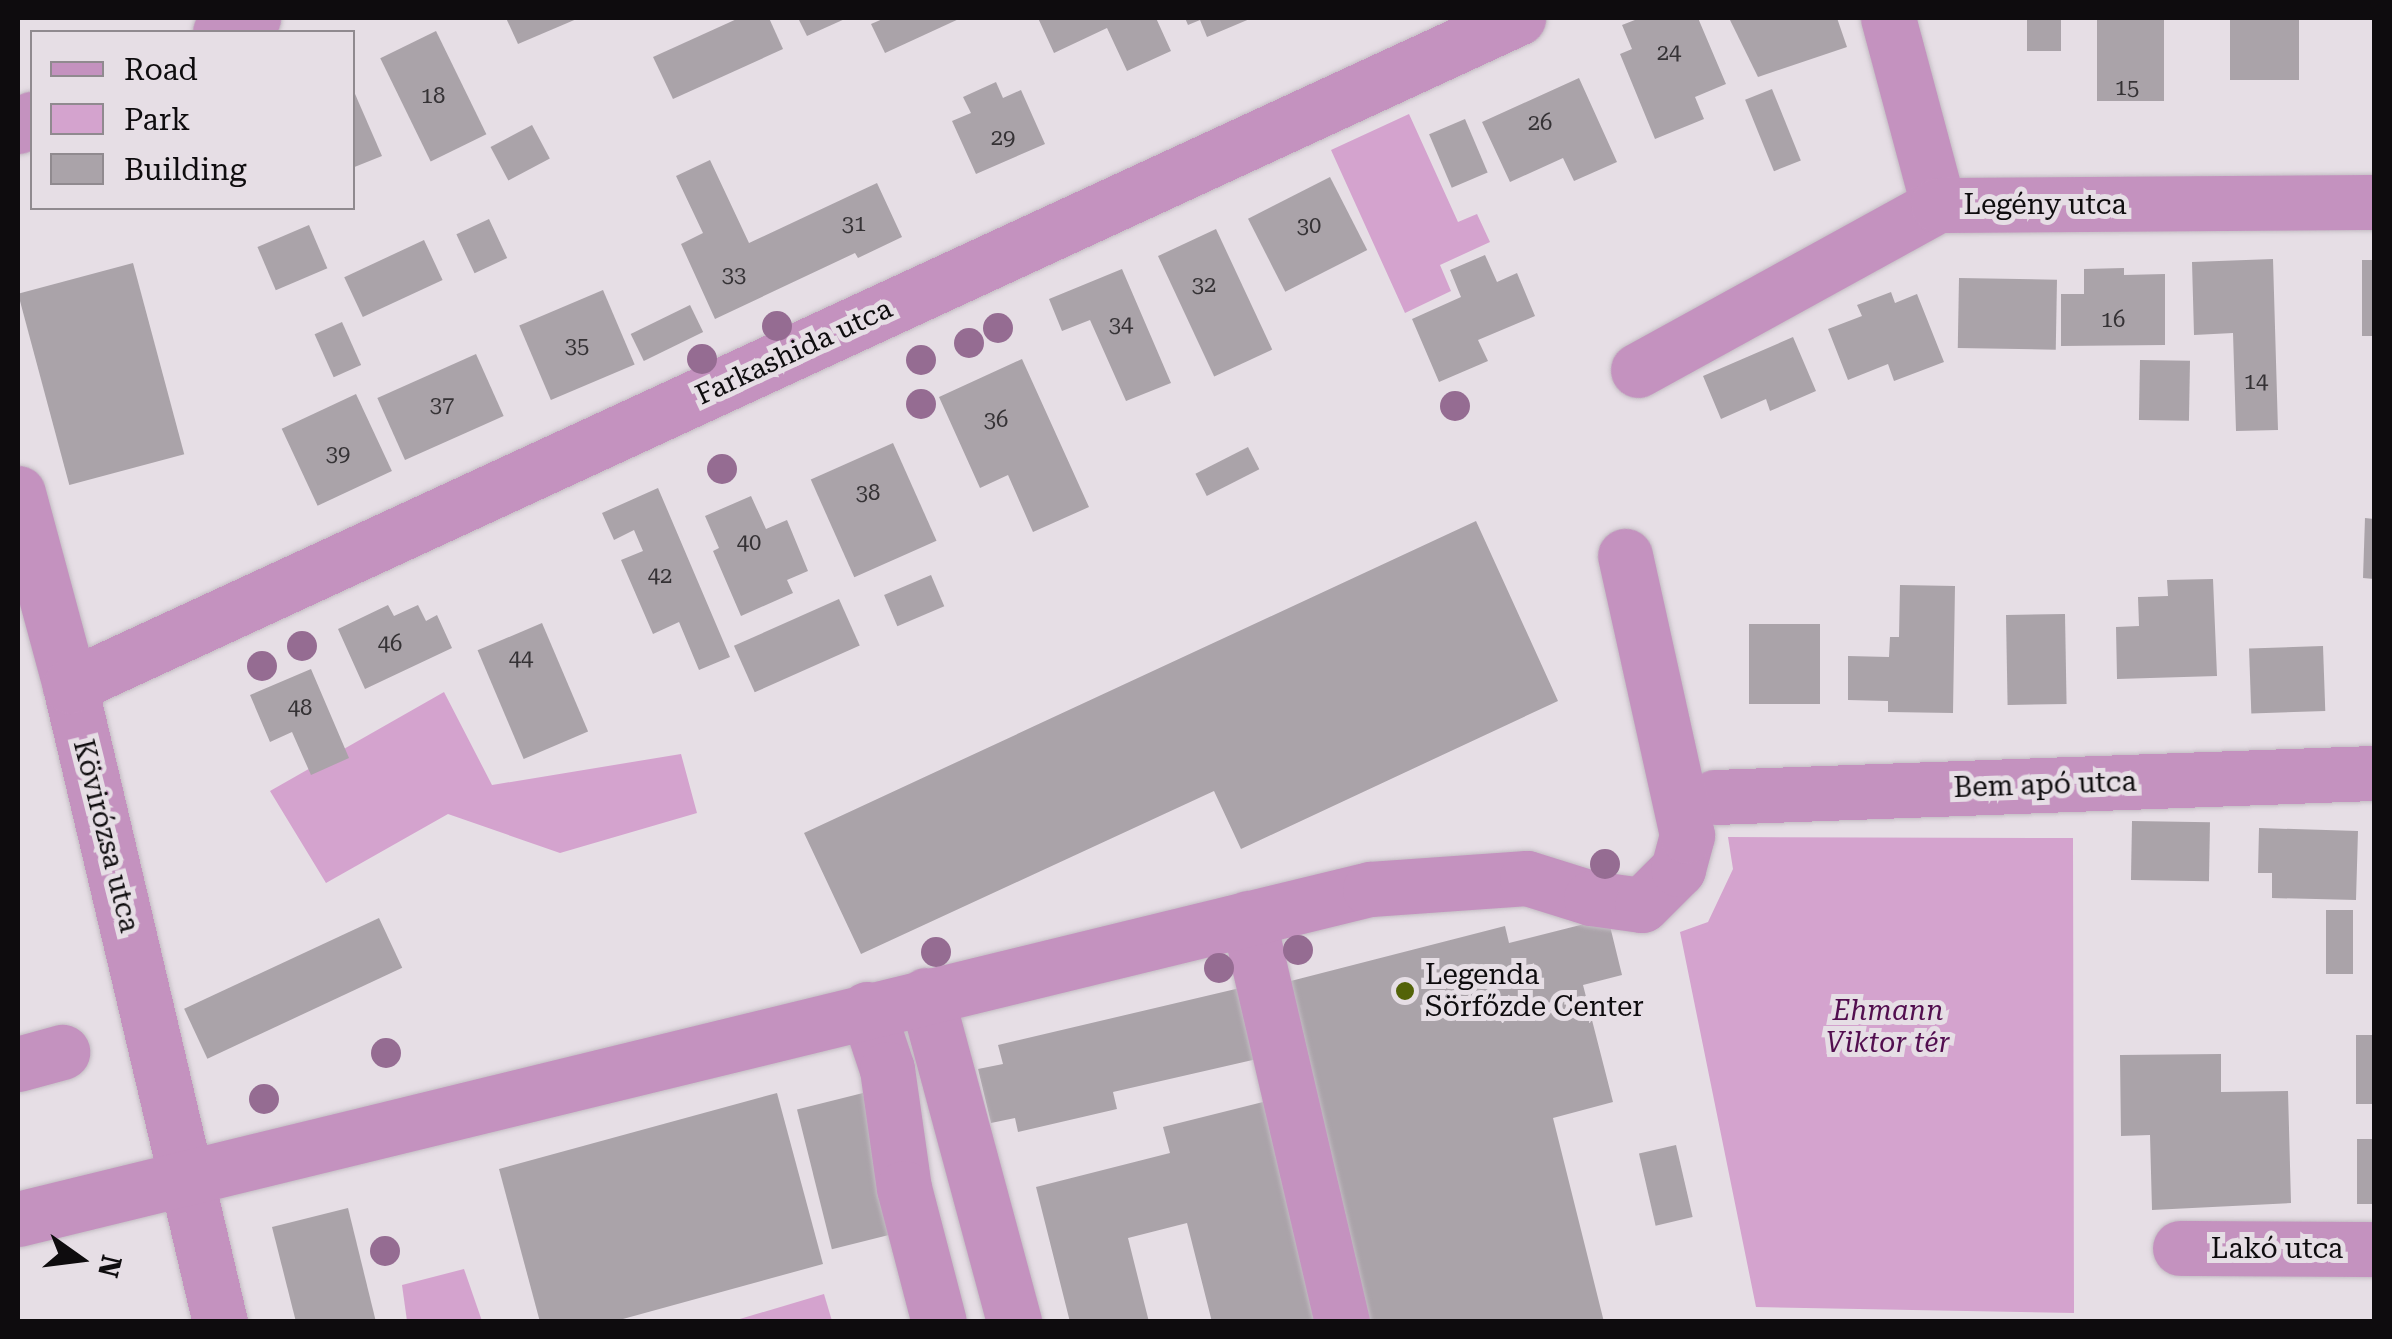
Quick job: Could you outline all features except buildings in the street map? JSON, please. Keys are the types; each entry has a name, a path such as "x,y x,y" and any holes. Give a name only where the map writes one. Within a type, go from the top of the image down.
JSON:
{"street":[{"path":"225,30 253,18"},
{"name":"Farkashida utca","path":"70,686 1518,18"},
{"path":"1888,18 1938,205"},
{"name":"Legény utca","path":"1638,370 1938,205 2374,202"},
{"name":"Kövirózsa utca","path":"18,493 70,686 220,1322"},
{"path":"18,1219 1370,888 1527,878 1591,898 1642,905 1678,869 1688,835 1626,556"},
{"name":"Bem apó utca","path":"1715,797 2374,773"},
{"path":"1248,918 1342,1322"},
{"path":"926,994 1014,1322"},
{"path":"868,1009 887,1069 904,1188 939,1322"},
{"name":"Lakó utca","path":"2180,1248 2374,1250"}],"green space":[{"path":"1409,114 1458,222 1477,214 1490,242 1440,265 1451,291 1405,313 1331,150"},
{"path":"444,692 492,785 681,754 697,813 560,853 448,814 326,883 270,791"},
{"name":"Ehmann Viktor tér","path":"1728,837 2073,838 2074,1313 1756,1307 1680,932 1708,922 1733,869"},
{"path":"464,1269 482,1321 407,1321 402,1285"},
{"path":"824,1294 832,1321 733,1321"}],"place":[{"name":"Legenda Sörfőzde Center","path":"1405,991"}]}
